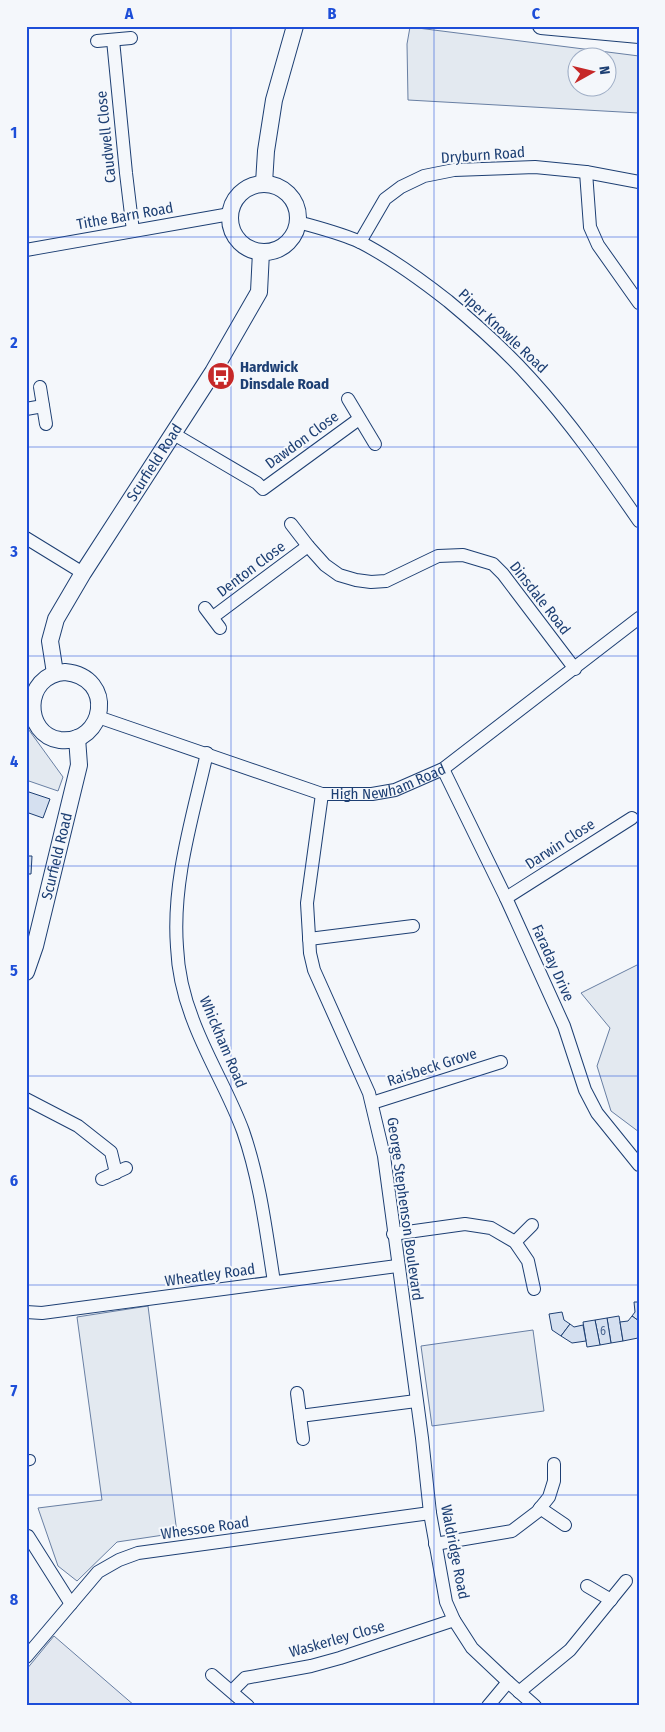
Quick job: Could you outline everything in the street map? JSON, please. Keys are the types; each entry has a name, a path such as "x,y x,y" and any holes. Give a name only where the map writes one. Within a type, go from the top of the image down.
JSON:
{"street":[{"path":"264,183 266,151 274,100 294,26"},
{"path":"541,26 639,35"},
{"path":"98,41 131,38"},
{"name":"Caudwell Close","path":"113,40 133,231"},
{"name":"Dryburn Road","path":"360,242 386,199 401,187 424,176 454,170 534,168 586,172 639,182"},
{"path":"586,172 590,227 598,244 639,303"},
{"path":"264,183 276,185 290,195 298,210 298,222 294,234 286,245 274,251 261,252 244,246 237,240 230,223 230,214 234,202 241,192 252,185 264,183"},
{"name":"Tithe Barn Road","path":"26,250 230,214"},
{"name":"Piper Knowle Road","path":"298,222 332,231 360,242 416,276 457,309 531,378 594,456 639,521"},
{"name":"Scurfield Road","path":"55,673 50,641 56,619 83,573 213,372 259,292 261,252"},
{"path":"40,387 46,424"},
{"name":"Dawdon Close","path":"348,399 375,444"},
{"path":"26,409 43,406"},
{"name":"Dawdon Close","path":"172,433 263,488 360,419"},
{"name":"Dinsdale Road","path":"292,524 325,565 339,575 356,580 386,581 438,556 463,555 493,564 503,574 575,669"},
{"path":"26,538 83,573"},
{"name":"Denton Close","path":"213,617 308,546"},
{"name":"High Newham Road","path":"98,717 208,753 322,794 364,795 395,790 443,769 639,618"},
{"path":"55,673 72,673 86,679 94,689 100,702 98,717 85,734 77,738 60,740 40,729 35,719 29,696 46,678 55,673"},
{"name":"Scurfield Road","path":"26,972 35,946 79,765 77,738"},
{"name":"Whickham Road","path":"208,753 181,867 176,911 177,947 182,987 193,1020 243,1131 258,1184 274,1282"},
{"name":"Faraday Drive","path":"443,769 506,898 564,1026 586,1090 598,1113 639,1165"},
{"name":"George Stephenson Boulevard","path":"322,794 307,903 310,953 314,970 369,1092 372,1104 384,1156 416,1401"},
{"name":"Darwin Close","path":"506,898 632,818"},
{"path":"309,939 413,926"},
{"name":"Raisbeck Grove","path":"372,1104 501,1062"},
{"path":"26,1099 78,1126 111,1152 121,1171 102,1179"},
{"path":"393,1234 465,1224 491,1228 515,1242 528,1261 534,1288"},
{"path":"515,1242 532,1225"},
{"name":"Wheatley Road","path":"26,1312 42,1314 398,1266"},
{"path":"297,1393 303,1439"},
{"path":"300,1416 416,1401"},
{"name":"Waldridge Road","path":"416,1401 430,1513 446,1602 454,1620 472,1648 535,1706"},
{"path":"435,1544 512,1531 525,1522 549,1497 554,1481 554,1464"},
{"path":"540,1508 565,1525"},
{"name":"Whessoe Road","path":"26,1657 98,1572 119,1560 138,1553 430,1513"},
{"path":"26,1537 28,1536 71,1604"},
{"path":"519,1692 570,1650 626,1581"},
{"path":"587,1586 611,1600"},
{"name":"Waskerley Close","path":"232,1691 245,1678 311,1666 340,1658 454,1620"},
{"path":"212,1675 248,1706"},
{"path":"488,1706 508,1682"}],"shaded area":[{"path":"410,27 576,48 568,48 568,98 618,98 618,53 639,56 639,113 408,100 407,44"},
{"path":"26,726 63,777 58,791 26,780"},
{"path":"639,964 639,1132 611,1111 597,1066 610,1028 581,993"},
{"path":"148,1306 177,1533 117,1542 77,1581 58,1566 38,1508 102,1500 77,1317"},
{"path":"533,1330 544,1411 432,1426 421,1346"},
{"path":"54,1636 135,1706 26,1706 26,1670"}],"building":[{"path":"26,791 50,799 43,818 26,812"},
{"path":"26,856 32,856 31,874 26,874"},
{"path":"634,1302 639,1302 639,1321 632,1316 635,1312"},
{"path":"562,1312 564,1320 570,1324 561,1336 552,1330 549,1314"},
{"path":"619,1316 623,1341 611,1343 607,1318"},
{"path":"632,1316 639,1321 639,1337 623,1341 620,1322 628,1321"},
{"path":"607,1318 611,1343 600,1345 595,1320"},
{"path":"595,1320 600,1345 587,1347 583,1322"},
{"path":"570,1324 574,1327 583,1325 586,1341 572,1343 561,1336"}],"place":[{"name":"Hardwick Dinsdale Road","path":"221,376"}]}
